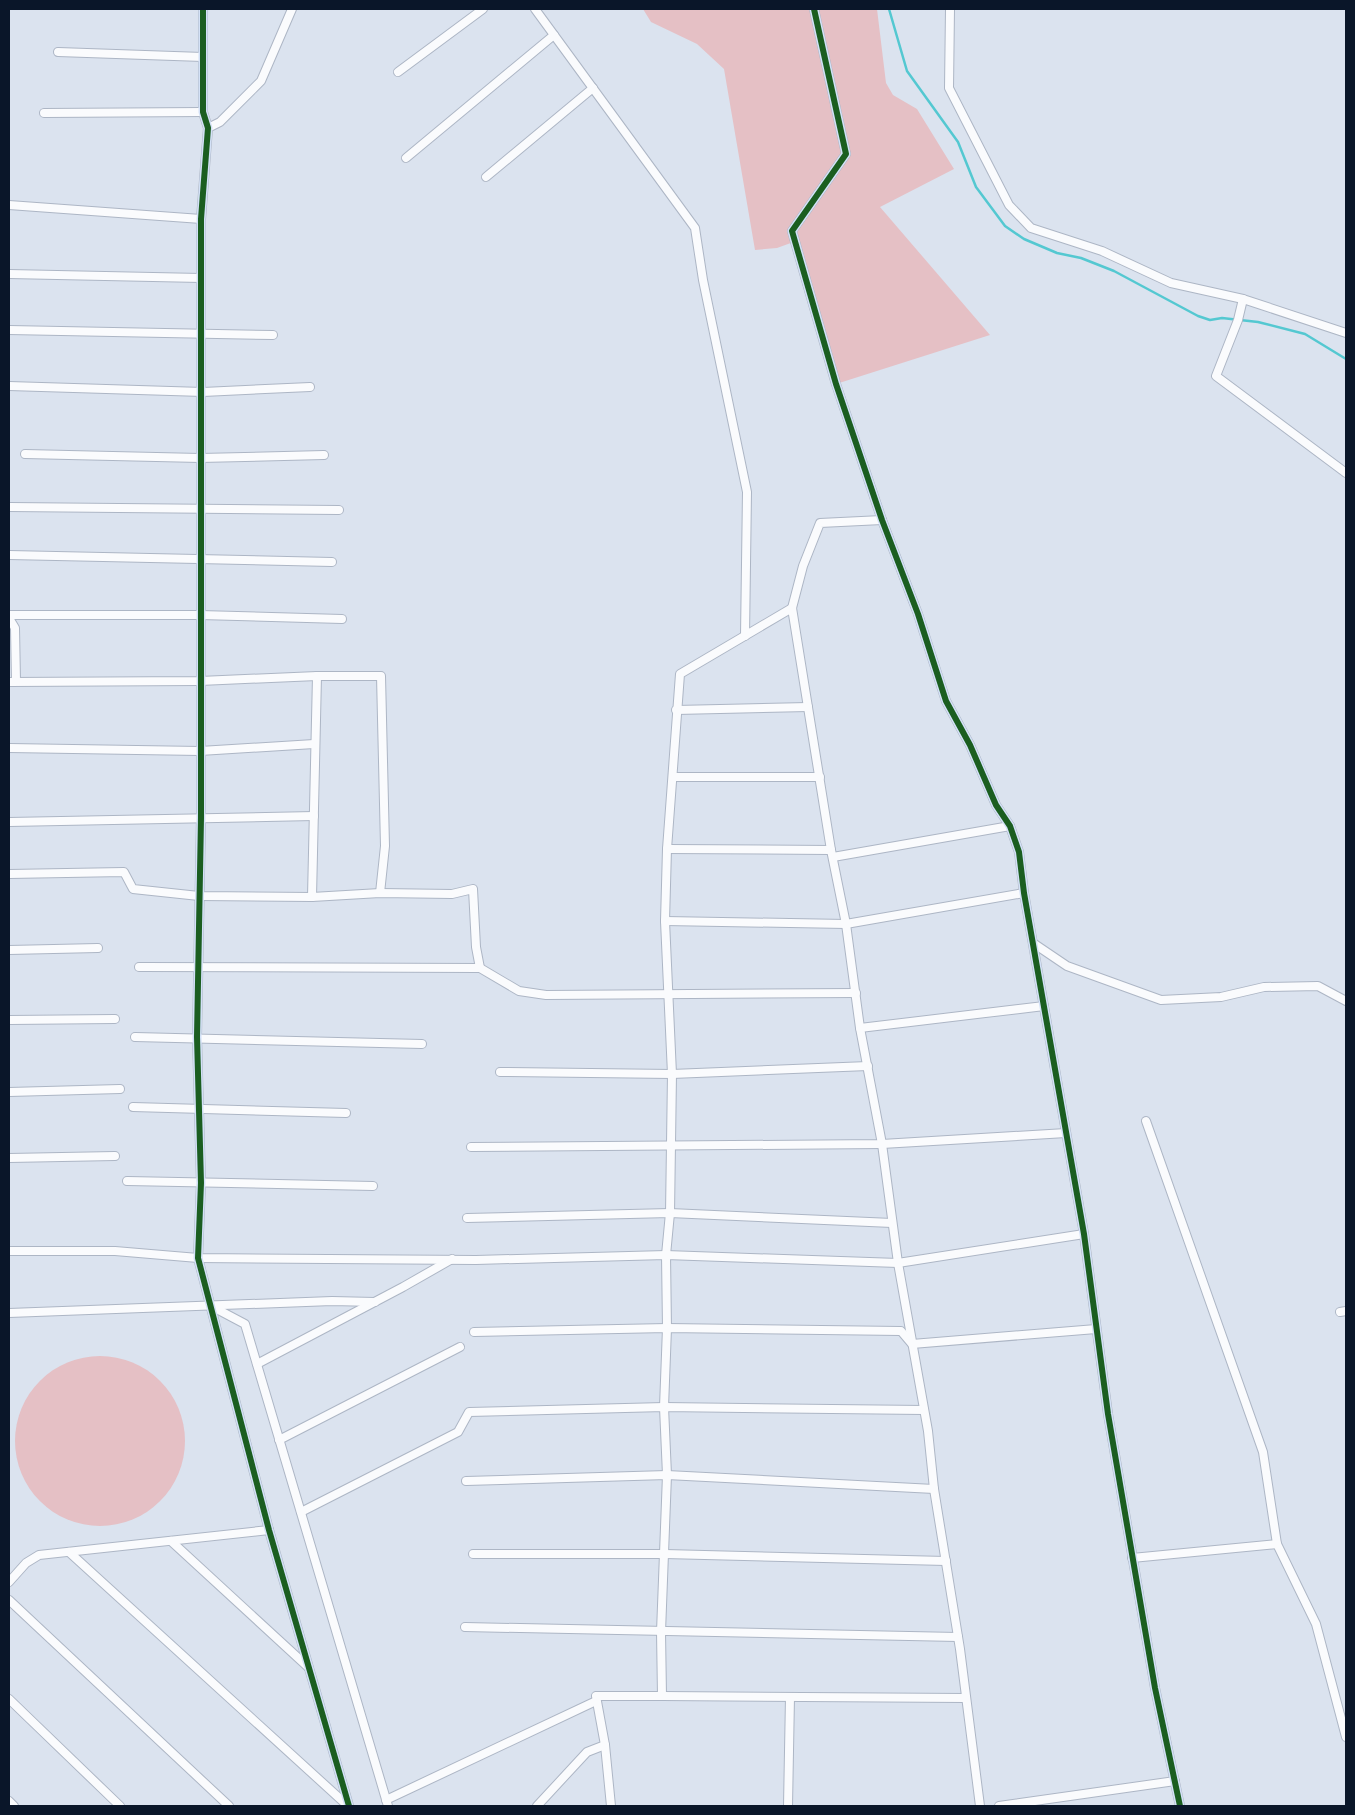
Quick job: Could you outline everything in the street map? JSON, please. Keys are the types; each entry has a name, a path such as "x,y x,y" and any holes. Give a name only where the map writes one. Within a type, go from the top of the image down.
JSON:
{"street":[{"path":"203,9 203,112 208,128 201,219 203,392 200,458 201,818 197,966 198,1109 201,1183 198,1258 269,1530 349,1806"},
{"path":"208,128 220,122 261,81 292,9"},
{"path":"398,72 483,9"},
{"path":"535,9 695,228 703,280 747,492 745,636"},
{"path":"814,9 846,154 792,231 836,384 882,520 918,614 946,700 970,744 996,805 1010,826 1019,852 1024,893 1084,1234 1108,1414 1132,1558 1155,1688 1180,1806"},
{"path":"950,9 949,88 1009,205 1031,228 1102,251 1171,283 1243,299 1346,333"},
{"path":"406,158 554,35"},
{"path":"58,52 203,57"},
{"path":"486,177 593,88"},
{"path":"44,113 203,112"},
{"path":"9,205 201,219"},
{"path":"9,274 201,278"},
{"path":"1243,299 1238,320 1216,376 1346,473"},
{"path":"9,330 273,335"},
{"path":"9,386 203,392 310,387"},
{"path":"25,454 200,458 324,455"},
{"path":"9,515 9,507 339,510"},
{"path":"882,520 820,523 803,566 792,608 832,853 846,924 860,1028 882,1144 898,1262 924,1410 934,1489 958,1637 980,1806"},
{"path":"9,555 332,562"},
{"path":"662,1696 661,1632 667,1475 664,1407 667,1328 666,1255 670,1213 672,1074 665,921 667,849 680,674 792,608"},
{"path":"342,619 200,615 9,616 15,628 12,681 200,682 317,676 382,676 385,846 380,893"},
{"path":"312,897 317,676"},
{"path":"676,710 808,707"},
{"path":"9,748 200,751 314,744"},
{"path":"673,777 820,778"},
{"path":"9,822 314,816"},
{"path":"667,849 832,853 1010,826"},
{"path":"9,874 124,872 133,889 199,896 312,897 380,893 452,894 474,889 476,947 480,968"},
{"path":"665,921 846,924 1024,893"},
{"path":"1033,943 1067,966 1161,1000 1221,997 1264,987 1318,986 1346,1002"},
{"path":"9,950 98,948"},
{"path":"139,967 480,968 519,991 546,995 856,994"},
{"path":"860,1028 1044,1006"},
{"path":"9,1020 115,1019"},
{"path":"135,1037 197,1037 422,1044"},
{"path":"500,1072 672,1074 868,1066"},
{"path":"9,1092 120,1089"},
{"path":"134,1108 346,1113"},
{"path":"1146,1121 1264,1452 1277,1544 1316,1624 1343,1716 1346,1737"},
{"path":"471,1147 882,1144 1066,1133"},
{"path":"9,1158 115,1156"},
{"path":"127,1181 373,1186"},
{"path":"467,1218 670,1213 892,1223"},
{"path":"9,1251 115,1251 198,1258 453,1258 476,1260 666,1255 898,1262 1084,1234"},
{"path":"257,1364 375,1302 453,1258"},
{"path":"9,1313 332,1301 375,1302"},
{"path":"212,1306 245,1324 387,1803 596,1701"},
{"path":"474,1332 667,1328 901,1331 912,1344"},
{"path":"912,1344 1096,1329"},
{"path":"280,1440 460,1347"},
{"path":"301,1512 458,1432 469,1412 664,1407 924,1410"},
{"path":"466,1481 667,1475 934,1489"},
{"path":"9,1582 32,1558 69,1552 269,1530"},
{"path":"171,1541 309,1668"},
{"path":"1132,1558 1277,1544"},
{"path":"69,1552 349,1806"},
{"path":"473,1554 665,1554 946,1561"},
{"path":"9,1600 230,1806"},
{"path":"465,1627 958,1637"},
{"path":"611,1806 605,1745 596,1696 966,1698"},
{"path":"788,1806 790,1697"},
{"path":"9,1699 120,1806"},
{"path":"537,1806 587,1752 605,1745"},
{"path":"999,1806 1175,1781"},
{"path":"9,1801 14,1806"}],"shaded area":[{"path":"643,9 877,9 886,83 893,95 917,109 954,169 880,207 990,335 836,384 799,240 777,248 755,250 724,69 697,44 651,22"},
{"path":"108,1356 133,1362 154,1375 166,1387 182,1416 185,1441 184,1458 179,1474 166,1495 154,1507 125,1523 92,1526 67,1520 46,1507 34,1495 18,1466 15,1433 21,1408 34,1387 46,1375 75,1359"}],"waterway":[{"path":"889,9 907,71 958,142 976,187 1005,226 1024,239 1057,253 1081,258 1114,271 1198,316 1210,320 1222,318 1258,322 1305,334 1346,359"}],"cycle path":[{"path":"203,9 203,112 208,128 201,219 201,818 197,1037 201,1183 198,1258 269,1530 349,1806"},
{"path":"814,9 846,154 792,231 836,384 882,520 918,614 946,701 970,745 996,805 1010,826 1019,852 1024,893 1084,1234 1108,1414 1155,1688 1180,1806"}]}
